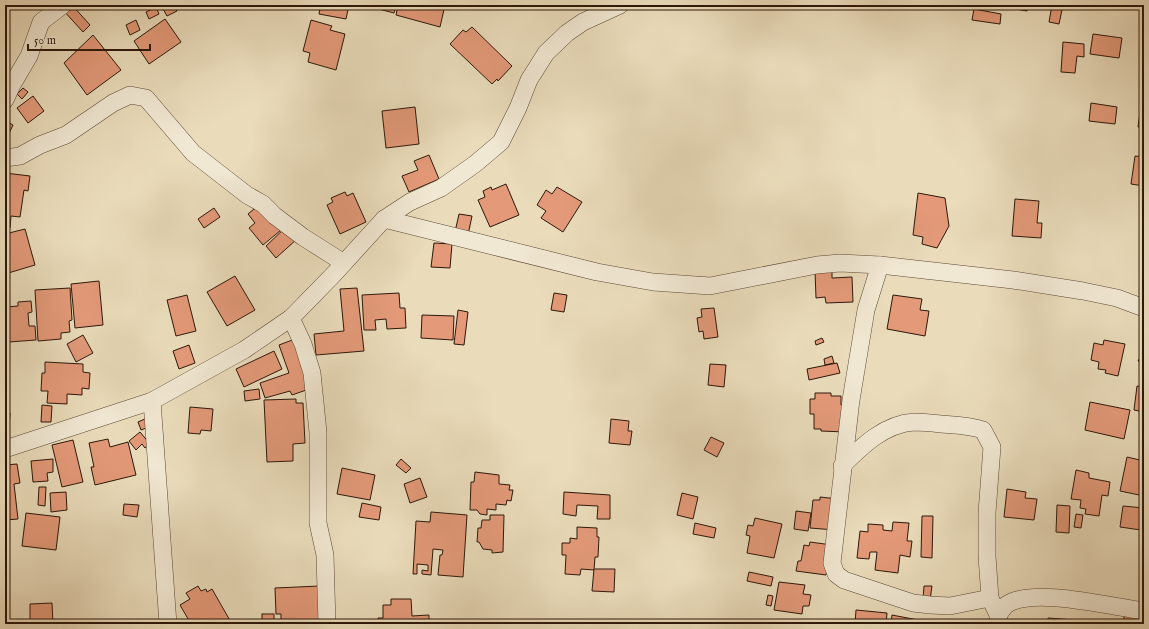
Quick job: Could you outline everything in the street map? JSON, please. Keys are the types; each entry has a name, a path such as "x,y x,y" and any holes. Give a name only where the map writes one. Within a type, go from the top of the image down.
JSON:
{"street":[{"path":"5,100 29,56 41,22 63,5"},
{"path":"5,449 152,401 244,350 291,318 384,219 410,202 441,188 475,164 501,142 518,108 529,80 546,53 566,33 583,22 620,5"},
{"path":"5,158 20,156 40,145 66,135 114,103 130,95 146,98 193,153 247,195 263,204 275,216 303,237 344,263"},
{"path":"384,219 597,272 653,282 710,286 817,265 840,263 880,265 1013,280 1083,291 1117,298 1144,308"},
{"path":"880,265 866,310 851,400 842,466 832,563 836,574 844,580 913,603 950,606 990,598"},
{"path":"291,318 303,344 312,373 318,432 318,523 324,554 327,624"},
{"path":"152,401 168,624"},
{"path":"842,466 864,444 880,433 913,422 970,426 983,430 992,447 987,513 987,556 990,598 998,619"},
{"path":"998,619 1006,606 1016,600 1055,597 1144,611"}],"building":[{"path":"68,5 72,5 90,25 83,32 63,10"},
{"path":"173,5 177,11 167,16 162,7"},
{"path":"308,5 349,5 346,19 319,14 320,8"},
{"path":"371,5 396,5 394,13 371,7"},
{"path":"398,5 445,5 440,27 396,15"},
{"path":"1004,5 1028,5 1027,11 1004,7"},
{"path":"1052,5 1063,5 1059,24 1049,22"},
{"path":"156,7 159,14 149,19 146,12"},
{"path":"974,9 1001,14 1000,24 972,20"},
{"path":"165,19 181,42 149,64 134,41"},
{"path":"136,20 140,30 130,35 126,25"},
{"path":"311,20 332,26 330,30 345,34 336,70 308,62 310,53 303,51"},
{"path":"472,27 512,66 498,81 497,79 492,84 450,44 463,30 466,32"},
{"path":"1093,34 1122,38 1119,58 1090,54"},
{"path":"93,35 121,70 87,95 64,63"},
{"path":"1063,42 1084,44 1084,57 1077,56 1075,73 1061,72"},
{"path":"23,88 28,92 22,99 17,94"},
{"path":"33,96 44,111 28,123 17,108"},
{"path":"1091,103 1117,107 1115,124 1089,121"},
{"path":"1141,105 1144,105 1144,128 1138,127"},
{"path":"415,107 419,144 386,148 382,111"},
{"path":"6,121 13,125 5,142 5,123"},
{"path":"429,155 439,179 409,192 402,176 418,170 414,161"},
{"path":"1135,156 1144,157 1144,186 1131,184"},
{"path":"5,173 30,176 28,191 24,190 20,217 11,216 10,228 5,227"},
{"path":"506,184 519,215 490,227 478,200 485,197 483,191 491,187 492,190"},
{"path":"557,187 582,202 563,232 541,218 546,211 537,205 546,190 552,194"},
{"path":"345,192 347,196 353,193 366,222 340,234 327,205 333,202 331,198"},
{"path":"918,193 945,198 949,226 937,248 922,244 923,237 913,235"},
{"path":"1015,199 1039,201 1037,223 1042,223 1041,238 1012,236"},
{"path":"260,204 281,230 263,245 249,228 255,223 248,214"},
{"path":"214,208 220,217 204,228 198,219"},
{"path":"459,214 472,216 468,235 455,232"},
{"path":"286,227 297,239 276,258 266,246"},
{"path":"25,229 35,265 5,274 5,234"},
{"path":"434,243 452,244 450,268 431,267"},
{"path":"815,271 832,271 832,278 852,277 853,302 826,303 825,297 816,298"},
{"path":"235,276 255,310 227,326 207,292"},
{"path":"99,281 103,325 75,328 71,284"},
{"path":"70,288 72,320 69,321 70,332 61,333 61,339 38,341 35,290"},
{"path":"357,288 364,351 316,355 314,334 344,331 340,289"},
{"path":"399,293 400,308 405,308 406,328 387,329 386,319 375,320 376,330 364,330 362,295"},
{"path":"554,293 567,295 564,312 551,310"},
{"path":"187,295 196,331 176,336 167,300"},
{"path":"893,295 922,299 920,310 929,311 925,336 887,329"},
{"path":"31,301 32,312 28,313 29,326 35,326 36,340 9,342 8,333 5,333 5,307 18,306 18,302"},
{"path":"714,308 718,337 704,339 703,331 699,332 697,318 702,317 701,309"},
{"path":"458,310 468,312 464,345 454,344"},
{"path":"422,315 454,316 453,340 421,338"},
{"path":"83,335 93,353 76,362 67,344"},
{"path":"822,338 824,342 816,345 815,341"},
{"path":"295,339 312,388 292,395 290,391 265,398 260,383 289,373 279,345"},
{"path":"1104,340 1125,344 1118,376 1105,373 1106,370 1098,369 1099,362 1091,360 1094,343 1103,345"},
{"path":"189,345 195,363 179,369 173,351"},
{"path":"274,351 282,369 244,387 236,369"},
{"path":"1144,351 1144,365 1138,361"},
{"path":"832,356 834,363 825,365 824,359"},
{"path":"45,362 83,364 83,372 90,373 89,389 82,388 82,395 67,394 67,404 47,403 48,391 41,391 42,373 45,373"},
{"path":"837,363 840,373 809,380 807,369"},
{"path":"710,364 726,365 724,387 708,385"},
{"path":"1137,386 1144,387 1144,412 1134,410"},
{"path":"259,389 260,399 245,401 244,391"},
{"path":"815,393 831,393 831,396 841,396 841,405 845,405 845,432 821,431 821,429 814,429 814,414 810,414 810,399 815,399"},
{"path":"296,399 296,403 303,403 305,443 293,444 293,461 267,462 264,400"},
{"path":"1090,402 1130,410 1124,439 1085,430"},
{"path":"42,405 52,406 51,422 41,422"},
{"path":"190,407 213,409 211,431 201,430 200,434 188,433"},
{"path":"5,413 10,413 9,428 5,428"},
{"path":"147,418 151,426 141,430 138,422"},
{"path":"611,419 629,421 628,431 632,431 630,445 609,443"},
{"path":"140,432 150,444 145,448 142,444 136,450 129,441"},
{"path":"711,437 724,443 717,457 704,450"},
{"path":"108,439 110,447 128,442 136,475 95,485 91,467 94,467 89,443"},
{"path":"73,440 83,482 62,487 52,445"},
{"path":"1127,457 1144,461 1144,496 1120,491"},
{"path":"53,459 53,472 47,473 48,481 33,482 31,461"},
{"path":"401,459 411,468 406,473 396,465"},
{"path":"17,464 20,483 14,484 18,519 5,520 5,465"},
{"path":"342,468 375,475 370,500 337,494"},
{"path":"1076,470 1089,473 1089,478 1110,482 1108,496 1102,495 1099,516 1085,514 1086,509 1080,508 1081,500 1071,499"},
{"path":"475,472 499,475 499,484 510,485 509,490 513,490 511,501 507,500 506,505 496,504 496,510 487,509 487,515 480,514 477,510 470,510 471,482 474,482"},
{"path":"420,478 427,497 410,503 404,484"},
{"path":"39,487 46,487 45,506 38,505"},
{"path":"1007,489 1026,492 1025,498 1037,499 1034,520 1004,517"},
{"path":"66,492 67,510 51,512 50,493"},
{"path":"564,492 610,495 610,519 597,519 598,506 577,505 576,516 563,514"},
{"path":"682,493 698,497 693,519 677,515"},
{"path":"820,497 838,499 835,530 810,528 813,500 820,500"},
{"path":"362,503 381,507 379,520 359,517"},
{"path":"124,504 139,505 137,517 123,515"},
{"path":"1057,505 1070,506 1069,533 1056,532"},
{"path":"1123,506 1144,508 1144,535 1140,535 1141,530 1120,527"},
{"path":"796,511 811,513 808,531 794,529"},
{"path":"431,512 467,515 463,577 438,575 440,555 442,555 443,550 433,549 431,575 422,574 422,570 428,571 428,565 417,564 417,574 413,574 416,521 430,522"},
{"path":"26,513 60,517 56,550 22,546"},
{"path":"1076,514 1083,515 1081,528 1074,527"},
{"path":"490,515 504,515 503,552 492,553 492,550 483,549 479,542 477,542 478,528 481,528 482,520 490,520"},
{"path":"922,516 933,516 932,558 921,557"},
{"path":"755,518 782,524 774,558 747,553 750,536 746,535 748,525 753,526"},
{"path":"893,522 909,523 907,541 912,541 910,557 900,555 898,573 875,570 877,552 870,552 869,559 857,558 860,531 868,532 868,524 883,525 883,530 892,531"},
{"path":"695,523 716,528 714,538 693,534"},
{"path":"577,527 597,528 597,537 599,537 598,557 595,557 594,570 581,569 580,575 565,574 566,555 562,555 562,543 570,543 570,538 577,539"},
{"path":"810,542 832,545 826,575 796,571 798,561 801,561 804,545 809,546"},
{"path":"594,569 615,569 614,592 592,591"},
{"path":"749,572 773,577 771,586 747,581"},
{"path":"779,582 805,585 803,594 811,595 809,606 803,606 802,614 774,610"},
{"path":"198,586 201,591 206,589 207,592 212,589 232,624 191,624 180,605 190,599 186,593"},
{"path":"320,586 321,620 281,621 281,614 276,614 275,588"},
{"path":"924,586 932,586 930,600 923,599"},
{"path":"768,595 773,596 771,606 766,605"},
{"path":"391,599 411,599 412,616 429,615 429,624 378,624 378,618 383,618 383,605 391,605"},
{"path":"52,603 53,624 30,624 30,604"},
{"path":"856,610 887,613 886,624 855,624"},
{"path":"262,614 274,614 274,624 262,624"},
{"path":"892,615 918,620 917,624 891,624"},
{"path":"1124,616 1144,617 1144,624 1124,624"},
{"path":"1048,618 1075,620 1075,624 1048,624"},
{"path":"517,621 518,624 499,624 499,623"}]}
